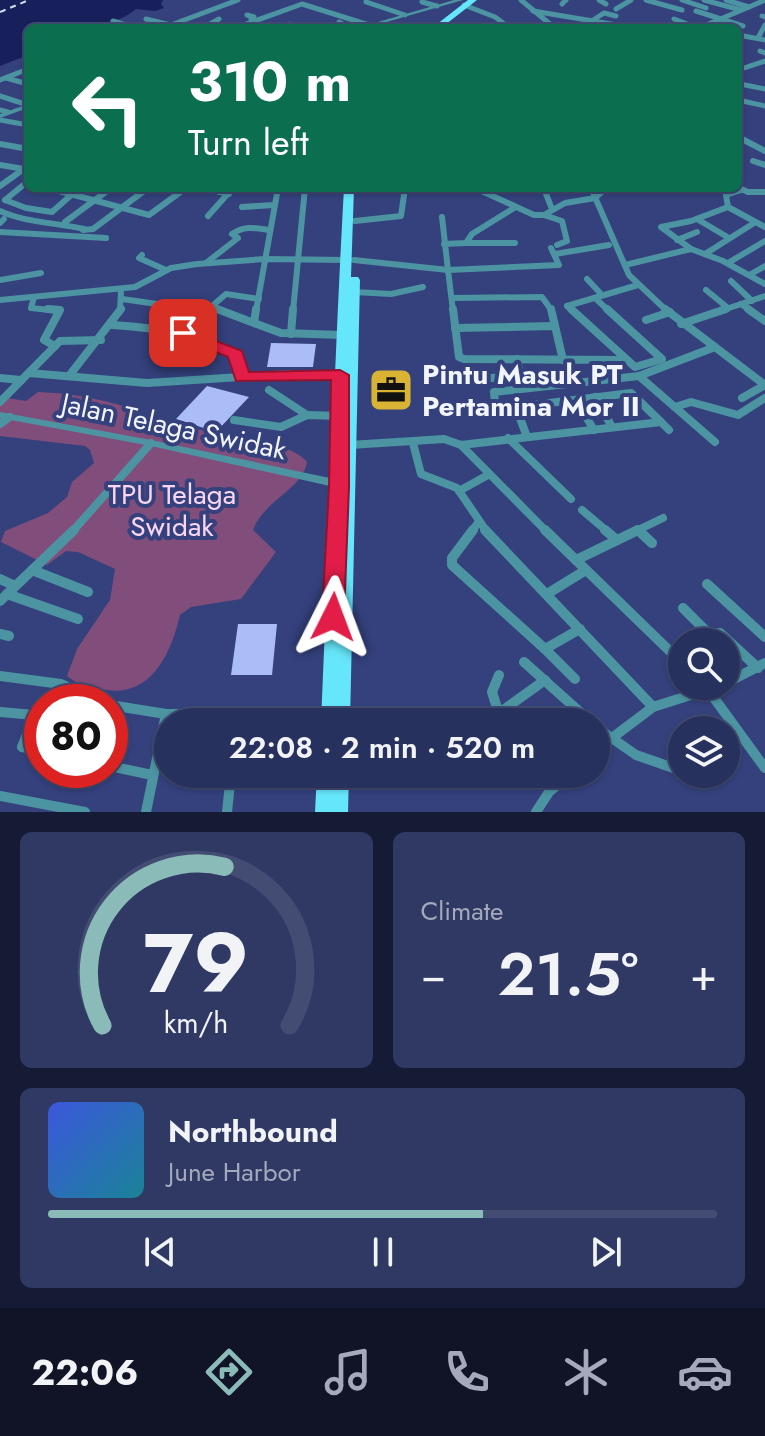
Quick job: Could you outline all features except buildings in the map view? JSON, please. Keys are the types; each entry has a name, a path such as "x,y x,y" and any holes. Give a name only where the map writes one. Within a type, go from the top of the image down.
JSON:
{"highway":[{"path":"442,24 466,2"},
{"path":"344,485 350,445 354,292 350,260 349,192"},
{"path":"334,708 344,485 340,375 356,192"},
{"path":"325,812 326,788"},
{"path":"338,812 339,788"}],"street":[{"path":"146,19 168,24 238,0"},
{"path":"521,0 552,24"},
{"path":"599,0 606,4"},
{"path":"616,9 631,0"},
{"path":"646,0 682,10"},
{"path":"671,0 689,7"},
{"path":"682,0 706,8"},
{"path":"704,0 750,15"},
{"path":"726,0 749,7"},
{"path":"708,24 764,1"},
{"path":"366,2 409,14"},
{"path":"422,2 466,2 505,24"},
{"path":"251,24 303,4 366,24"},
{"path":"373,24 437,4"},
{"path":"395,5 409,14"},
{"path":"533,11 594,19 607,24"},
{"path":"696,11 735,24"},
{"path":"178,13 191,17"},
{"path":"587,24 604,13 616,16"},
{"path":"247,15 255,23"},
{"path":"210,24 219,19"},
{"path":"674,19 687,24"},
{"path":"113,21 123,24"},
{"path":"339,22 343,24"},
{"path":"742,36 762,39 765,25"},
{"path":"742,69 765,63"},
{"path":"3,79 24,73"},
{"path":"3,79 24,83"},
{"path":"742,85 765,89"},
{"path":"0,96 24,105"},
{"path":"742,101 765,106"},
{"path":"24,107 4,111 0,118 24,124"},
{"path":"742,139 765,151"},
{"path":"0,144 24,147"},
{"path":"753,161 765,165"},
{"path":"1,165 24,168"},
{"path":"0,186 24,169"},
{"path":"12,178 24,181"},
{"path":"24,185 4,201 50,212 74,192"},
{"path":"742,189 765,192"},
{"path":"63,192 151,215 181,192"},
{"path":"65,222 105,192"},
{"path":"0,232 87,229 142,192"},
{"path":"208,216 230,192"},
{"path":"254,323 277,192"},
{"path":"291,334 305,192"},
{"path":"355,221 401,216 404,192"},
{"path":"483,192 514,208 562,221 567,241 554,249"},
{"path":"545,192 552,209"},
{"path":"593,192 625,265 638,285 681,324 763,382 742,398"},
{"path":"544,215 574,200 595,198 602,192"},
{"path":"733,192 726,195 728,207 765,227"},
{"path":"242,207 274,205"},
{"path":"728,207 697,219 661,227 691,249 728,263 765,284"},
{"path":"466,243 472,234 514,208"},
{"path":"0,211 19,219 41,219 87,229 106,238"},
{"path":"442,217 455,328 462,358 618,360"},
{"path":"697,219 729,238"},
{"path":"705,254 754,223"},
{"path":"205,264 238,237 232,234 235,231 248,225 269,230"},
{"path":"677,240 697,232"},
{"path":"728,263 765,241"},
{"path":"444,244 515,243"},
{"path":"554,249 609,245"},
{"path":"122,295 166,270 205,264 298,259 350,260 448,270 547,268 561,264 554,249"},
{"path":"625,265 691,249"},
{"path":"142,255 139,258 142,261 166,270"},
{"path":"751,274 765,266"},
{"path":"0,280 41,273"},
{"path":"406,290 410,278"},
{"path":"587,279 598,297 662,359 635,367 567,306 598,297 638,285"},
{"path":"731,281 752,301"},
{"path":"354,292 391,294 423,287"},
{"path":"706,290 728,308"},
{"path":"183,333 228,294 259,299"},
{"path":"69,376 112,325 121,308 122,295"},
{"path":"0,300 122,295 164,305"},
{"path":"681,324 765,296"},
{"path":"34,297 31,308 60,310 44,340 55,346"},
{"path":"452,298 542,297 551,309 563,360"},
{"path":"741,304 765,321"},
{"path":"211,307 270,330 291,334 343,335"},
{"path":"646,320 670,312"},
{"path":"112,325 151,326 183,333 236,354 242,378"},
{"path":"455,328 555,326"},
{"path":"0,402 63,340 101,340"},
{"path":"496,413 494,392 639,376 715,347"},
{"path":"491,378 520,376 517,359"},
{"path":"0,378 69,376 147,383 288,374 340,375"},
{"path":"639,376 715,442"},
{"path":"269,390 307,415 340,416"},
{"path":"527,437 516,407 631,393 669,430"},
{"path":"595,397 612,427"},
{"path":"675,407 693,403 736,415 765,398"},
{"path":"576,400 594,430"},
{"path":"234,420 280,428 294,425 307,415"},
{"name":"Jalan Telaga Swidak","path":"3,419 151,443 344,485"},
{"path":"350,445 444,439 461,445 661,422"},
{"path":"508,438 571,499"},
{"path":"78,619 4,598 56,550 151,443"},
{"path":"413,443 421,474 459,491 478,523 653,707"},
{"path":"461,445 668,649"},
{"path":"459,491 488,475"},
{"path":"582,510 617,540"},
{"path":"576,560 663,518"},
{"path":"478,523 452,558 452,565 575,679"},
{"path":"638,530 652,543"},
{"path":"32,570 88,592"},
{"path":"547,594 586,570"},
{"path":"0,579 15,586"},
{"path":"707,584 765,637"},
{"path":"683,608 710,635 720,633 762,665 740,676"},
{"path":"545,649 580,629"},
{"path":"524,662 576,708"},
{"path":"499,675 492,692 499,708"},
{"path":"0,676 57,684"},
{"path":"504,708 545,680"},
{"path":"610,737 653,707 673,700"},
{"path":"720,700 765,768"},
{"path":"128,708 154,712"},
{"path":"0,712 24,714"},
{"path":"610,739 668,768"},
{"path":"146,812 154,766"},
{"path":"128,770 152,775"},
{"path":"227,812 230,788"},
{"path":"536,812 554,788"},
{"path":"0,796 85,812"}],"green space":[{"name":"TPU Telaga Swidak","path":"38,392 102,400 139,411 138,420 148,424 257,439 278,445 307,462 298,480 266,511 253,530 276,552 241,599 191,607 180,615 171,645 156,671 133,688 128,689 128,684 83,684 67,676 77,649 110,600 115,569 78,552 66,551 47,565 1,542 5,531 48,513 67,497 72,482 94,463 90,450 85,446 0,436 0,397 26,401"}],"shaded area":[{"path":"0,0 163,0 161,4 164,8 155,11 136,9 103,24 24,24 24,57 0,66"}],"ferry route":[{"path":"0,12 29,0"}],"place":[{"name":"Pintu Masuk PT Pertamina Mor II","path":"391,390"}],"route":[{"path":"183,333 236,354 242,378 288,374 340,375 333,617"}]}
